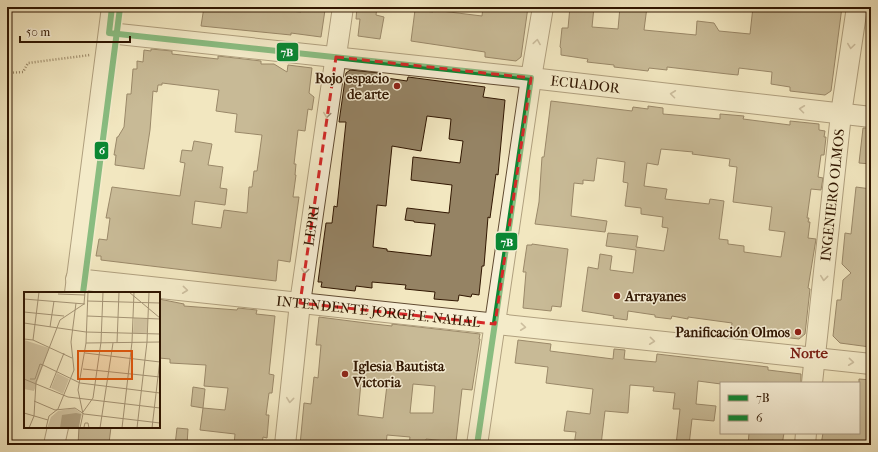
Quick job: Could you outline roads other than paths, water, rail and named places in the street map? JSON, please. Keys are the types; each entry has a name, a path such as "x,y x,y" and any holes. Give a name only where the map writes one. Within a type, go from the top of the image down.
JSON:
{"street":[{"path":"76,286 112,7"},
{"name":"LEPRI","path":"285,445 300,303 343,7"},
{"path":"477,445 531,78 543,7"},
{"name":"INGENIERO OLMOS","path":"812,382 841,114 857,7"},
{"name":"ECUADOR","path":"109,33 531,78 871,117"},
{"name":"INTENDENTE JORGE E. NAHAL","path":"76,286 155,292"},
{"name":"INTENDENTE JORGE E. NAHAL","path":"160,292 300,303 871,364"},
{"path":"54,445 58,428"},
{"path":"805,445 806,434"}],"place":[{"name":"Rojo espacio de arte","path":"397,86"},
{"name":"Arrayanes","path":"617,296"},
{"name":"Panificación Olmos","path":"798,332"},
{"name":"Iglesia Bautista Victoria","path":"345,374"}],"district":[{"name":"Norte","path":"809,353"}]}
